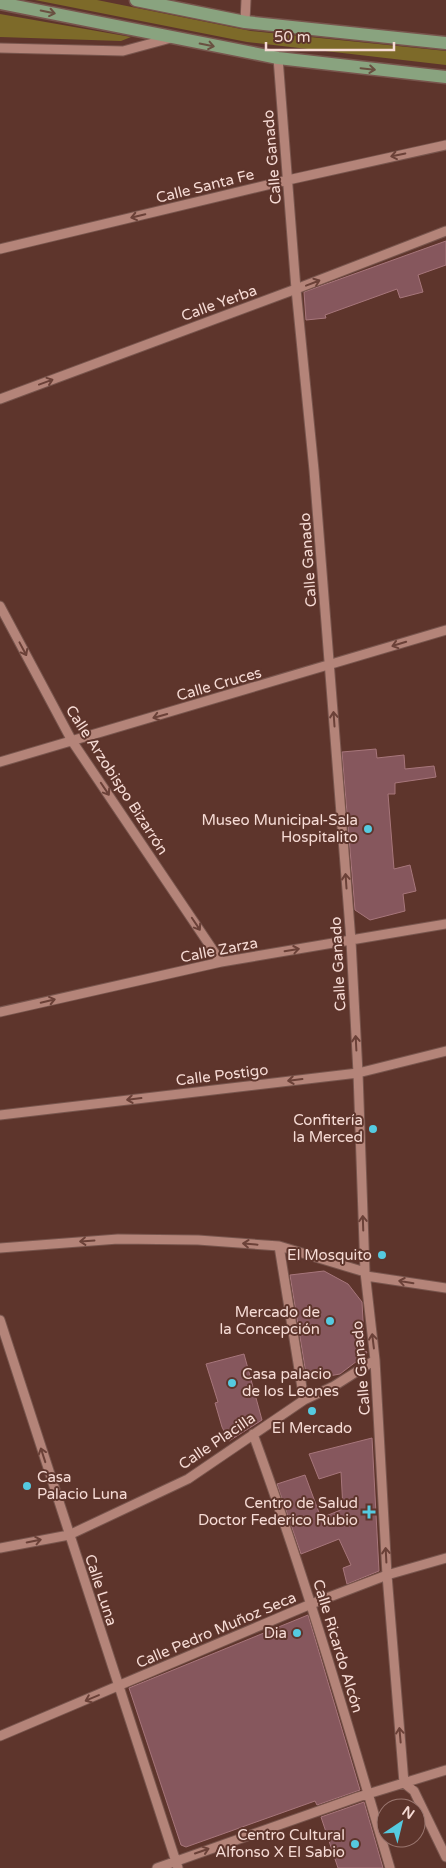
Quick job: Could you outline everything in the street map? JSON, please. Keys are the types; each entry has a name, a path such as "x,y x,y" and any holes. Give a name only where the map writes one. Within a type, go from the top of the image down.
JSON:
{"main road":[{"path":"136,0 244,22 446,43"},
{"path":"0,3 278,58 446,77"}],"street":[{"path":"244,22 246,0"},
{"path":"0,48 123,51 172,38"},
{"name":"Calle Ganado","path":"278,58 296,289 314,470 351,941 365,1274 376,1360 387,1575 404,1783"},
{"name":"Calle Santa Fe","path":"0,249 288,180 446,145"},
{"name":"Calle Yerba","path":"0,400 446,231"},
{"name":"Calle Arzobispo Bizarrón","path":"0,606 72,741 221,962"},
{"name":"Calle Cruces","path":"0,762 330,666 446,630"},
{"name":"Calle Zarza","path":"0,1012 221,962 446,924"},
{"name":"Calle Postigo","path":"0,1115 358,1073 446,1051"},
{"path":"0,1248 118,1239 198,1240 279,1246 365,1274 446,1288"},
{"path":"279,1246 304,1400"},
{"name":"Calle Luna","path":"0,1320 68,1535 177,1864"},
{"name":"Calle Placilla","path":"0,1548 68,1535 188,1479 304,1400 334,1386 376,1360"},
{"name":"Calle Ricardo Alcón","path":"253,1434 311,1604 390,1868"},
{"name":"Calle Pedro Muñoz Seca","path":"0,1736 311,1604 387,1575 446,1558"},
{"path":"157,1868 177,1864 368,1794 446,1770"},
{"path":"404,1783 414,1791 446,1857"}],"shaded area":[{"path":"35,0 97,0 251,31 446,51 446,65 247,42"},
{"path":"0,14 131,37 121,41 0,37"}],"building":[{"path":"446,241 446,265 418,275 423,292 400,298 397,289 325,315 326,318 306,320 304,292"},
{"name":"Museo Municipal-Sala Hospitalito","path":"376,749 377,758 404,755 405,769 434,766 436,777 395,783 395,794 388,794 394,869 410,865 416,891 403,894 405,911 370,920 355,910 342,752"},
{"name":"Mercado de la Concepción","path":"324,1271 348,1284 362,1302 363,1350 367,1352 362,1361 357,1361 340,1374 307,1380 290,1275"},
{"name":"Casa palacio de los Leones","path":"244,1354 262,1420 229,1441 222,1427 215,1403 218,1402 206,1364"},
{"path":"372,1438 379,1571 347,1584 343,1568 351,1565 339,1539 301,1554 277,1484 305,1475 321,1518 343,1509 341,1472 319,1479 309,1454"},
{"path":"308,1615 360,1790 317,1805 315,1801 186,1847 181,1845 129,1688"},
{"name":"Centro Cultural Alfonso X El Sabio","path":"364,1802 383,1868 338,1868 321,1817"}],"place":[{"name":"Museo Municipal-Sala Hospitalito","path":"368,829"},
{"name":"Confitería la Merced","path":"373,1129"},
{"name":"El Mosquito","path":"382,1255"},
{"name":"Mercado de la Concepción","path":"330,1321"},
{"name":"Casa palacio de los Leones","path":"232,1383"},
{"name":"El Mercado","path":"312,1411"},
{"name":"Casa Palacio Luna","path":"27,1486"},
{"name":"Centro de Salud Doctor Federico Rubio","path":"369,1512"},
{"name":"Dia","path":"297,1633"},
{"name":"Centro Cultural Alfonso X El Sabio","path":"355,1844"}]}
